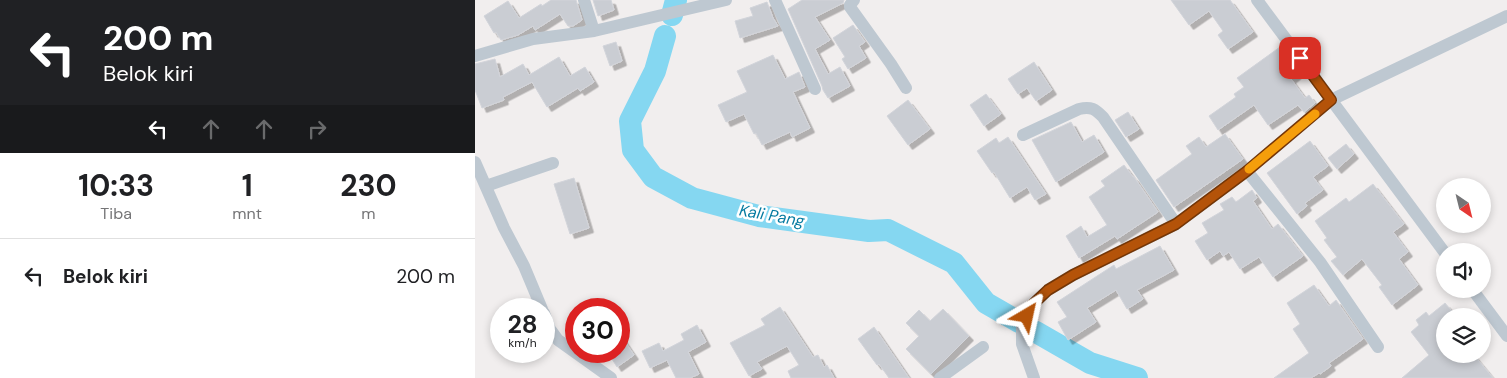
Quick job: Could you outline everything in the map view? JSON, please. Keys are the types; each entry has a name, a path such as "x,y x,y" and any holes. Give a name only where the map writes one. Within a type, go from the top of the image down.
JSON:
{"street":[{"path":"584,0 594,31"},
{"path":"475,56 533,39 594,31 726,0"},
{"path":"775,0 815,89"},
{"path":"855,0 850,7 906,88"},
{"path":"1257,0 1438,243"},
{"path":"1034,378 1022,344 1022,327 1031,306 1048,290 1073,275 1176,224 1247,171 1331,100 1507,16"},
{"path":"1023,135 1079,108 1093,108 1103,117 1176,224"},
{"path":"475,162 537,298"},
{"path":"486,186 553,163"},
{"path":"1247,171 1320,262 1378,347"},
{"path":"1478,298 1507,336"},
{"path":"555,336 558,340 611,378"},
{"path":"940,378 983,347"}],"building":[{"path":"551,0 576,0 582,20 573,26 568,26 560,14 535,30 533,26 518,35 501,40 496,32 494,33 484,16 508,1 519,18"},
{"path":"593,0 611,0 614,10 598,16"},
{"path":"802,0 844,0 843,3 815,17 830,40 815,49 828,74 840,67 850,86 828,98 788,9"},
{"path":"1171,0 1230,0 1253,32 1228,49 1218,35 1223,31 1209,11 1189,25"},
{"path":"767,2 778,26 740,38 735,21 753,16 750,8"},
{"path":"853,25 865,42 859,46 866,58 848,69 842,59 845,57 833,38"},
{"path":"616,42 622,61 610,66 603,46"},
{"path":"1280,47 1297,74 1291,79 1305,98 1309,95 1315,103 1304,112 1298,105 1268,125 1254,105 1218,130 1209,116 1236,97 1234,94 1244,87 1237,78"},
{"path":"773,55 785,79 799,72 805,87 793,92 810,128 792,137 790,132 762,145 744,114 726,122 718,105 747,92 737,71"},
{"path":"559,57 570,76 585,67 594,82 580,91 578,88 547,107 532,82 503,97 504,100 482,108 475,90 475,64 495,59 500,77 523,64 529,75"},
{"path":"1034,62 1052,90 1036,101 1027,88 1018,94 1008,79"},
{"path":"986,94 1001,114 984,126 970,105"},
{"path":"908,100 930,129 908,145 887,116"},
{"path":"1128,112 1139,129 1126,137 1115,120"},
{"path":"1071,122 1082,142 1094,135 1104,152 1056,182 1032,140"},
{"path":"1225,134 1243,159 1174,207 1156,180 1192,154 1186,146 1199,137 1206,147"},
{"path":"1008,137 1046,194 1035,200 1027,187 1010,198 994,172 992,173 977,151 996,138 999,143"},
{"path":"1310,141 1328,166 1313,177 1323,190 1305,203 1307,206 1297,214 1267,173"},
{"path":"1346,144 1354,154 1337,169 1328,158"},
{"path":"1124,165 1158,212 1117,239 1115,236 1079,258 1066,236 1081,226 1087,237 1107,225 1089,197 1105,186 1101,181"},
{"path":"574,178 589,228 570,234 554,184"},
{"path":"1373,184 1404,224 1393,232 1408,252 1399,259 1418,285 1392,305 1379,287 1382,285 1362,259 1343,275 1331,261 1337,257 1324,240 1327,238 1315,221 1346,198 1349,202"},
{"path":"1252,190 1257,198 1253,201 1272,229 1278,224 1303,256 1273,277 1259,257 1240,269 1229,252 1223,256 1220,251 1207,260 1195,241 1208,233 1202,223 1224,210 1220,204 1232,197 1236,202"},
{"path":"1160,246 1174,270 1137,290 1143,299 1127,309 1116,290 1087,308 1096,322 1068,340 1058,322 1067,317 1057,302 1114,265 1116,269"},
{"path":"1314,285 1329,306 1336,300 1363,339 1329,363 1331,366 1311,378 1274,378 1309,353 1293,329 1300,324 1287,303"},
{"path":"1445,303 1449,308 1439,308"},
{"path":"780,307 813,357 818,355 824,367 827,365 834,378 791,378 788,371 799,365 787,346 757,362 762,369 749,376 730,343 765,325 761,319"},
{"path":"943,309 969,336 931,374 906,349 919,336 906,323 919,310 930,321"},
{"path":"1436,310 1436,363 1480,363 1493,378 1402,378 1429,355 1411,332 1419,325 1416,320 1426,312 1429,316"},
{"path":"697,325 706,342 688,352 699,374 690,378 676,378 667,360 650,368 642,351 659,343 663,351 684,340 681,334"},
{"path":"874,327 909,378 889,378 858,339"},
{"path":"630,349 634,355 630,358"},
{"path":"614,363 623,363 617,367"}],"waterway":[{"name":"Kali Pang","path":"672,15 676,0"},
{"name":"Kali Pang","path":"665,36 655,71 630,121 633,150 653,177 692,198 759,216 869,231 888,230 954,263 986,303 1019,322"},
{"name":"Kali Pang","path":"1036,332 1090,363 1137,378"}],"slow traffic":[{"path":"1249,169 1315,114"}],"route":[{"path":"1027,316 1031,306 1048,290 1073,275 1176,224 1247,171 1331,100 1300,58"}]}
